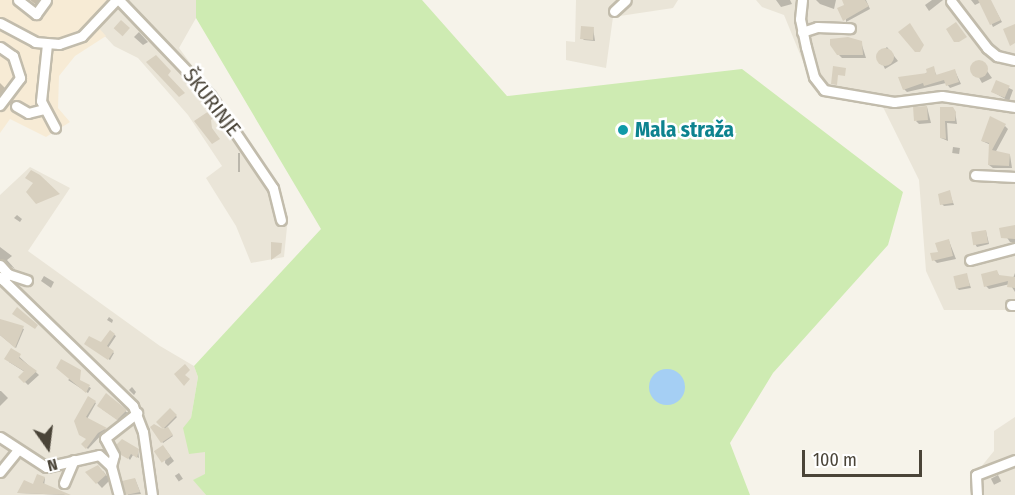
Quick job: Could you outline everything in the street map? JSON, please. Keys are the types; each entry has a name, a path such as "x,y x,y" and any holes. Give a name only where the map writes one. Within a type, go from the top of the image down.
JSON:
{"street":[{"path":"18,0 36,14 46,0"},
{"name":"ŠKURINJE","path":"47,44 70,42 89,30 91,23 117,0 210,95 273,188 281,220"},
{"path":"614,11 626,0"},
{"path":"802,0 802,32 813,77 824,90 894,102 942,96 1015,107"},
{"path":"951,1 987,48 997,56 1015,60"},
{"path":"0,23 23,38 47,44 41,91 44,109 55,127"},
{"path":"802,32 817,27 850,28"},
{"path":"0,47 13,56 20,78 0,105"},
{"path":"16,106 28,113 44,109"},
{"path":"975,175 1015,177"},
{"path":"970,260 1015,248"},
{"path":"0,265 4,277 128,399 137,413 152,463 152,495"},
{"path":"4,277 27,280"},
{"path":"119,495 111,466 114,454 105,438 137,413"},
{"path":"0,437 46,467 99,455 111,466"},
{"path":"0,472 18,450"},
{"path":"64,483 74,460"},
{"path":"977,495 976,475 1015,460"}],"shaded area":[{"path":"0,0 107,0 91,19 106,36 75,56 59,76 58,108 70,122 46,137 10,119 0,133"},
{"path":"107,0 196,0 196,18 179,48 251,145 279,195 288,217 284,257 251,263 236,226 206,178 222,166 188,115 138,58 114,46 90,20"},
{"path":"576,0 678,0 673,8 613,17 606,68 566,60 566,41 575,42"},
{"path":"756,0 1015,0 1015,310 944,310 926,271 919,180 882,105 821,95 811,81 784,15 762,7"},
{"path":"30,167 70,188 28,251 160,346 194,366 198,377 191,418 205,451 205,475 194,480 206,495 0,495 0,195"},
{"path":"1015,417 1015,495 984,495 972,478 994,451 994,431"}],"green space":[{"path":"196,0 422,0 507,96 742,69 903,192 888,245 773,373 730,443 750,495 206,495 193,480 205,474 205,452 189,454 183,428 191,418 198,377 194,366 321,229 196,18"}],"water":[{"path":"667,369 680,374 685,387 680,400 667,405 654,400 649,387 654,374"}],"building":[{"path":"842,0 865,0 869,6 843,21 837,8 844,5"},
{"path":"978,0 991,0 1001,20 990,25"},
{"path":"121,20 130,28 123,36 114,28"},
{"path":"956,22 967,37 959,42 954,42 946,29"},
{"path":"910,23 924,45 920,52 915,52 898,32"},
{"path":"1015,24 1015,43 1010,46 1003,29"},
{"path":"581,26 594,27 593,40 580,39"},
{"path":"848,37 862,41 863,55 837,55 830,45 830,39"},
{"path":"885,48 891,51 894,57 891,63 885,66 879,63 876,57 879,51"},
{"path":"156,55 171,71 168,75 185,93 179,97 146,62"},
{"path":"979,60 985,63 988,69 985,75 979,78 973,75 970,69 973,63"},
{"path":"833,66 846,68 845,76 838,75 837,85 831,84"},
{"path":"934,66 936,75 955,69 959,82 946,86 944,80 924,86 923,83 903,90 898,77 927,73 926,69"},
{"path":"996,80 1010,86 1005,98 991,92"},
{"path":"927,106 928,120 914,121 913,107"},
{"path":"940,107 953,107 956,112 955,121 945,121 946,139 940,138"},
{"path":"212,109 216,116 211,120 212,128 220,139 212,144 194,121"},
{"path":"990,116 1006,124 992,150 1010,154 1009,166 988,165 989,143 981,141"},
{"path":"31,170 40,175 60,194 36,204 26,192 33,183 25,178"},
{"path":"950,190 953,203 940,205 938,194"},
{"path":"1015,225 1015,239 1001,238 999,228"},
{"path":"986,230 988,243 973,245 971,232"},
{"path":"949,239 953,256 932,261 930,253 938,252 935,243"},
{"path":"271,242 282,243 281,253 271,260"},
{"path":"997,270 999,275 1015,277 1015,288 1007,287 1008,281 984,287 981,274"},
{"path":"967,273 970,286 956,289 953,276"},
{"path":"17,307 38,325 35,329 12,314"},
{"path":"0,319 24,326 15,348 0,335"},
{"path":"110,330 115,334 107,346 114,351 108,360 84,344 89,336 101,342"},
{"path":"11,348 21,354 19,358 37,371 24,383 18,377 24,371 4,359"},
{"path":"61,359 81,370 80,380 90,385 86,393 56,368"},
{"path":"185,364 190,370 185,375 190,379 184,386 174,374"},
{"path":"106,393 127,410 117,420 97,406"},
{"path":"88,396 96,401 86,417 107,428 98,433 86,449 81,444 86,439 79,435 74,421"},
{"path":"170,408 177,415 163,429 156,422"},
{"path":"154,424 163,429 168,427 173,435 161,443 150,427"},
{"path":"122,439 139,449 137,458 131,454 128,459 121,455 116,445"},
{"path":"163,445 171,457 162,463 154,451"},
{"path":"98,465 106,475 96,484 85,472"},
{"path":"37,474 45,477 43,483 71,495 17,493 24,480 33,484"},
{"path":"135,478 140,492 126,495 122,481"}],"place":[{"name":"Mala straža","path":"623,130"}]}
